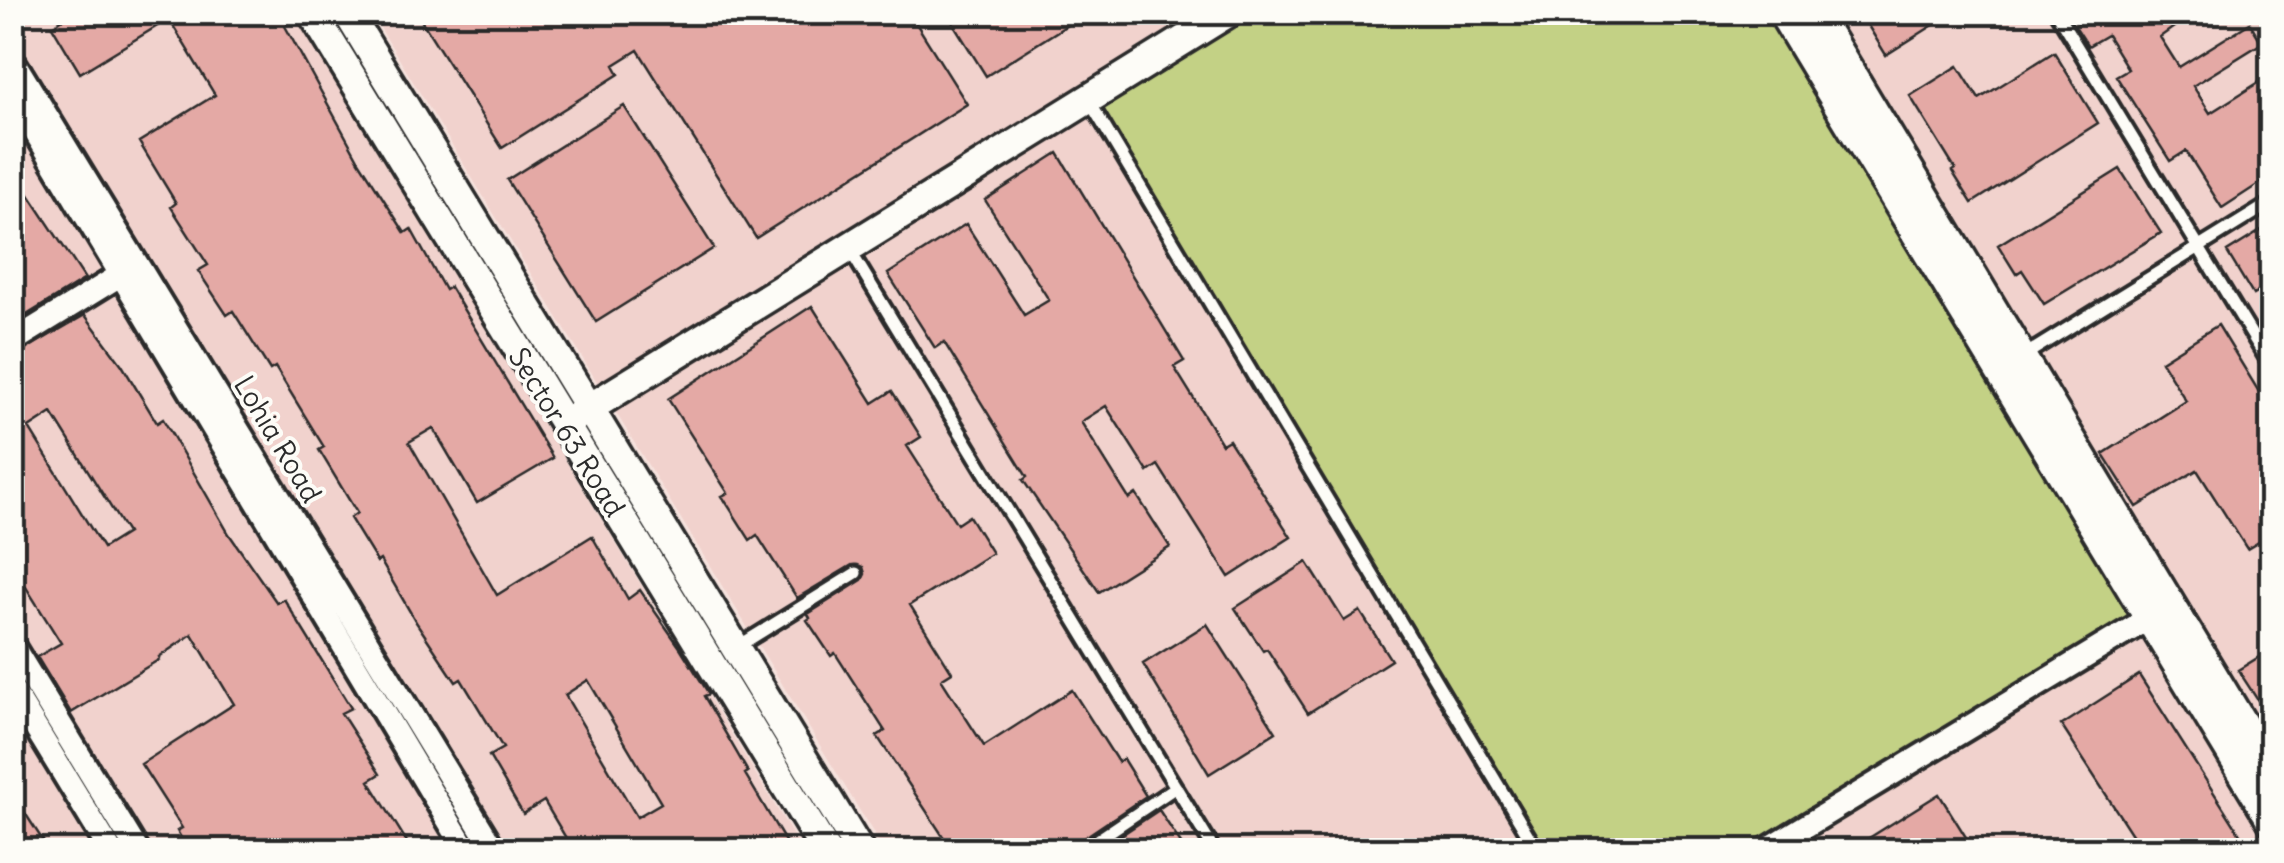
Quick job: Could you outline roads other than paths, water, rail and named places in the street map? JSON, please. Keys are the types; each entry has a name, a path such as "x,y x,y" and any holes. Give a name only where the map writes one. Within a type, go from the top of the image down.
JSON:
{"street":[{"name":"Sector 63 Road","path":"312,12 825,850"},
{"name":"Sector 63 Road","path":"347,12 858,850"},
{"path":"563,425 1228,12"},
{"path":"1782,12 2010,364 2160,612 2272,821"},
{"path":"1814,12 2010,364"},
{"name":"Lohia Road","path":"12,59 474,847"},
{"name":"Lohia Road","path":"12,93 474,847"},
{"path":"12,342 122,274"},
{"path":"2160,612 2272,774"},
{"path":"1766,850 2160,612"},
{"path":"12,645 29,713 110,850"},
{"path":"12,689 137,850"}],"lane":[{"path":"2056,12 2272,368"},
{"path":"2268,12 2272,19"},
{"path":"1088,99 1537,850"},
{"path":"2010,364 2272,202"},
{"path":"848,247 1214,850"},
{"path":"735,648 856,573"},
{"path":"1084,849 1176,787"}]}
